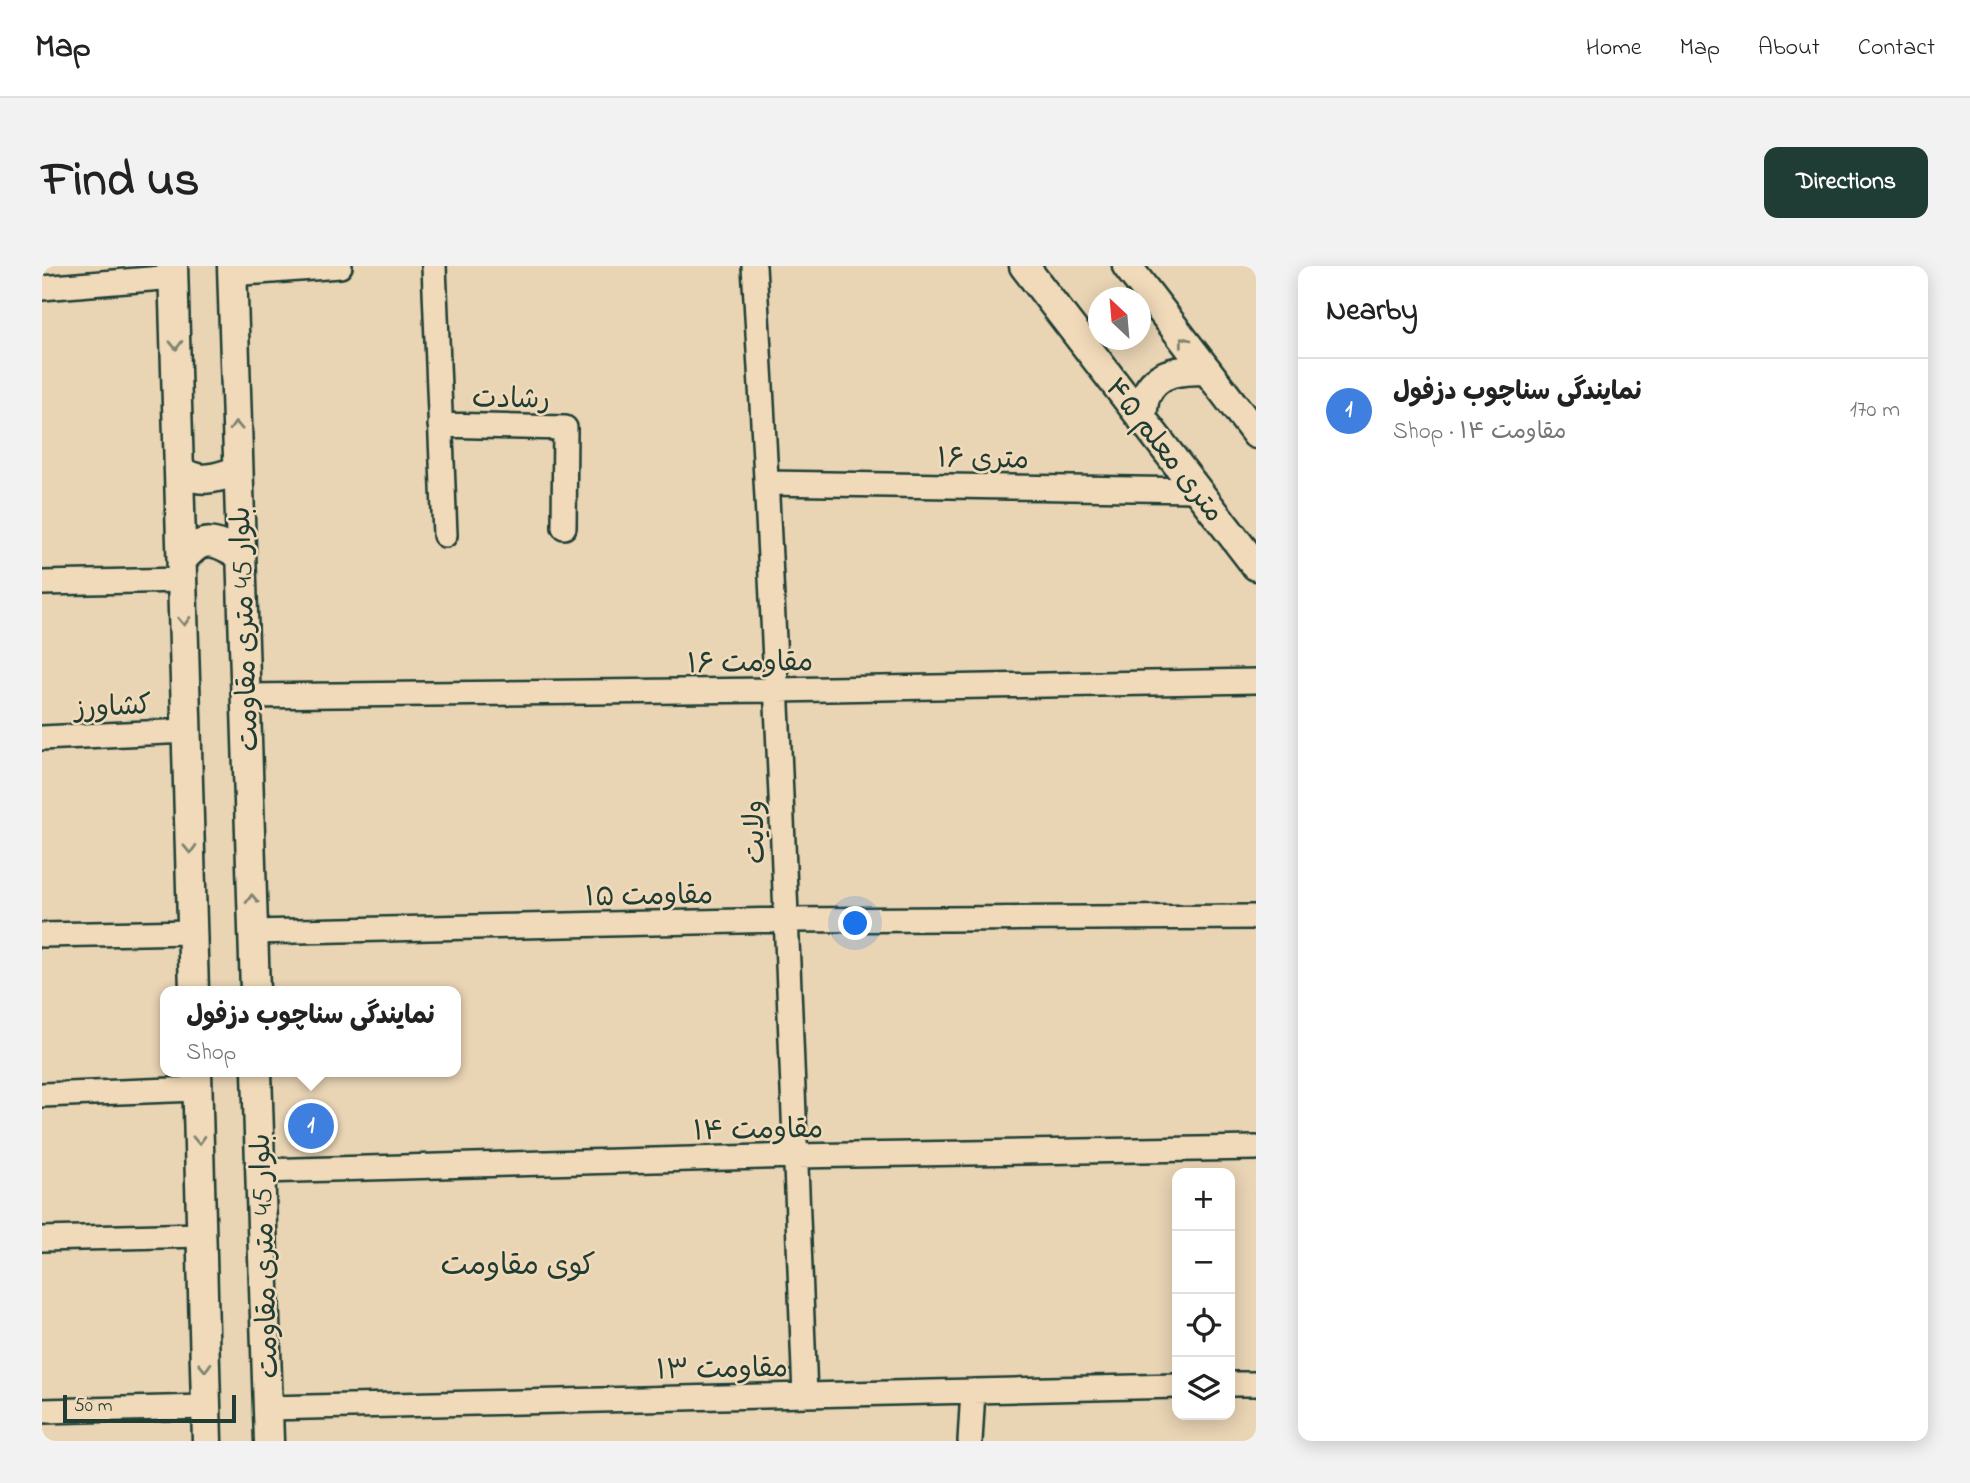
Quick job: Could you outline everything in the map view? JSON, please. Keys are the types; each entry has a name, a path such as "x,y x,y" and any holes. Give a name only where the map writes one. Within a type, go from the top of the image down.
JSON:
{"main road":[{"name":"۴۵ متری معلم","path":"1024,266 1087,331 1142,419 1256,566"},
{"name":"بلوار 45 متری مقاومت","path":"231,269 255,986"},
{"name":"بلوار 45 متری مقاومت","path":"174,270 194,986"},
{"path":"1132,281 1207,370 1256,434"},
{"path":"1142,419 1146,395 1156,382 1170,372 1207,370"},
{"path":"179,469 187,476 204,479 220,477 238,470"},
{"path":"182,570 193,547 208,542 223,545 241,556"},
{"name":"بلوار 45 متری مقاومت","path":"257,1077 270,1441"},
{"path":"197,1080 207,1441"}],"street":[{"path":"231,269 340,266"},
{"name":"رشادت","path":"434,266 445,536"},
{"name":"ولایت","path":"754,266 777,691 805,1395"},
{"path":"42,288 174,270"},
{"name":"رشادت","path":"440,425 565,428 564,527"},
{"name":"۱۶ متری","path":"767,483 1197,491"},
{"path":"42,583 182,570"},
{"name":"مقاومت ۱۶","path":"245,695 777,691 1256,681"},
{"name":"کشاورز","path":"42,738 187,731"},
{"name":"مقاومت ۱۵","path":"253,932 786,920 1256,917"},
{"path":"42,934 193,932"},
{"path":"42,1095 197,1080"},
{"name":"مقاومت ۱۴","path":"261,1171 795,1156 1256,1148"},
{"path":"42,1239 201,1234"},
{"path":"1235,1384 1256,1384"},
{"name":"مقاومت ۱۳","path":"268,1408 1172,1386"},
{"path":"970,1441 973,1391"},
{"path":"42,1411 206,1407"}],"place":[{"name":"نمایندگی سناچوب دزفول","path":"311,1126"}],"district":[{"name":"کوی مقاومت","path":"518,1264"}]}
